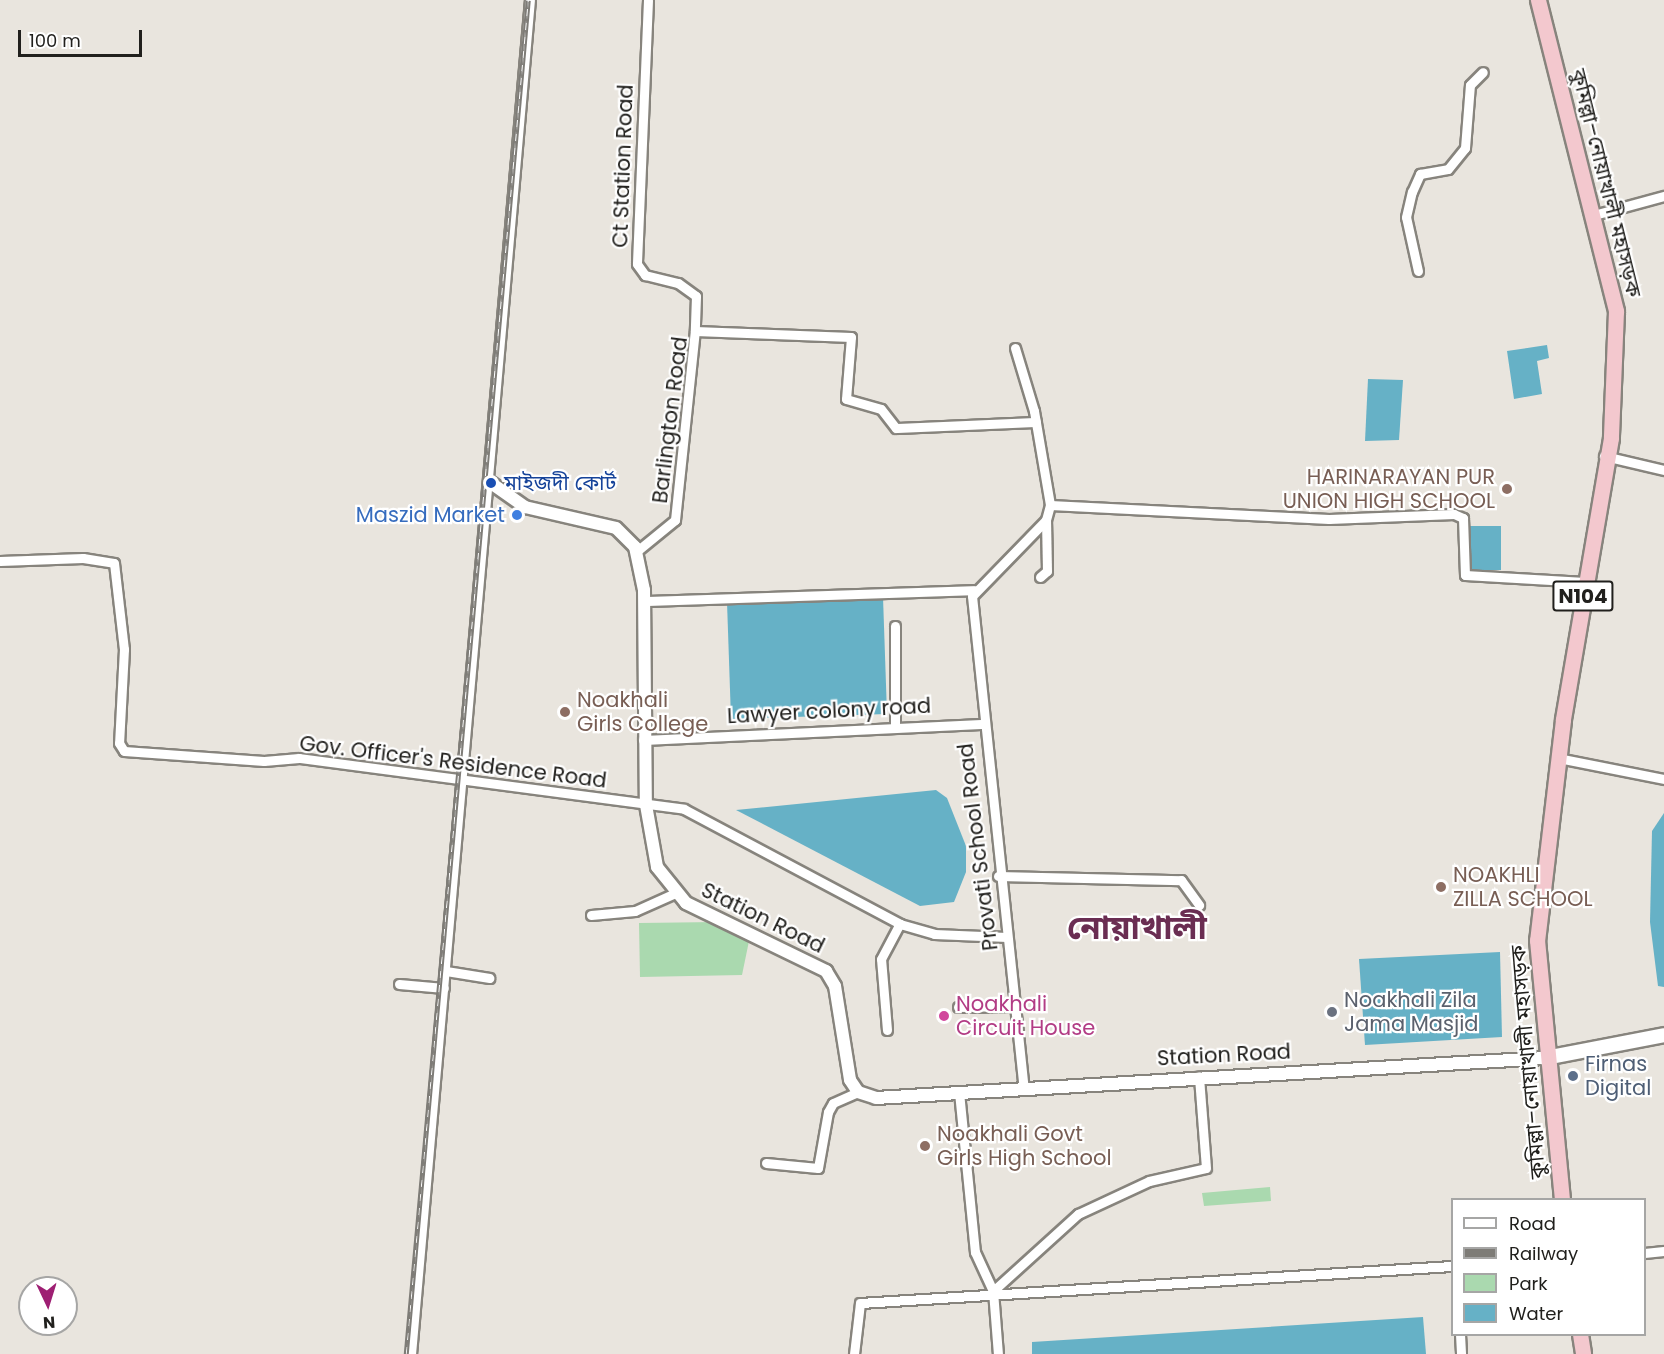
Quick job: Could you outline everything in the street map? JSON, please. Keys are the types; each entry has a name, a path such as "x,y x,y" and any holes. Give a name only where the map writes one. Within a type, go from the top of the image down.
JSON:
{"highway":[{"name":"কুমিল্লা–নোয়াখালী মহাসড়ক","path":"1538,0 1594,215 1616,311 1611,438 1604,456 1558,758 1537,940 1545,1058 1562,1198"},
{"path":"1580,1336 1583,1354"}],"main road":[{"path":"1545,1058 1664,1035"}],"street":[{"path":"411,1354 491,483 530,0"},
{"name":"Ct Station Road","path":"648,0 637,264 645,275 678,283 696,296 695,331"},
{"path":"1418,271 1406,217 1412,192 1420,174 1448,169 1465,148 1470,85 1483,72"},
{"path":"1594,215 1664,196"},
{"name":"Barlington Road","path":"637,551 675,520 695,331 851,337 846,399 881,408 896,428 1036,422"},
{"path":"644,601 974,590 1046,520 1055,507 1036,422 1015,348"},
{"path":"1604,456 1664,470"},
{"path":"491,483 525,507 616,528 637,551"},
{"path":"1055,507 1329,519 1454,514 1463,518 1465,575 1585,582"},
{"path":"1040,577 1047,571 1046,520"},
{"name":"Station Road","path":"637,551 644,601 643,740 646,805 657,867 674,894 826,971 835,986 850,1080 858,1092 876,1098 1199,1076 1545,1058"},
{"name":"Gov. Officer's Residence Road","path":"0,561 83,558 114,563 124,649 119,743 124,751 264,761 299,758 464,782 684,809 900,924 934,934 1006,937"},
{"name":"Provati School Road","path":"974,590 982,724 1024,1087"},
{"path":"895,626 896,724"},
{"name":"Lawyer colony road","path":"643,740 896,724 982,724"},
{"path":"1558,758 1664,779"},
{"path":"998,876 1181,880 1199,905"},
{"path":"591,915 635,911 674,894"},
{"path":"887,1030 881,959 900,924"},
{"path":"446,971 489,978"},
{"path":"399,984 444,988"},
{"path":"958,1007 1014,1006"},
{"path":"993,1291 1078,1214 1149,1181 1206,1168 1199,1076"},
{"path":"766,1163 818,1168 828,1112 833,1103 858,1092"},
{"path":"959,1092 975,1252 993,1291 998,1354"},
{"path":"1646,1253 1664,1251"},
{"path":"854,1354 860,1303 993,1291 1451,1266"},
{"path":"1460,1336 1461,1354"}],"green space":[{"path":"717,922 749,941 742,975 640,977 639,923"},
{"path":"1270,1187 1271,1201 1204,1206 1202,1193"}],"water":[{"path":"1547,345 1549,358 1537,361 1542,394 1514,399 1507,351"},
{"path":"1368,379 1403,380 1399,440 1365,441"},
{"path":"1469,526 1501,526 1501,570 1470,570"},
{"path":"883,597 887,714 731,719 727,602"},
{"path":"936,790 947,798 966,846 966,872 954,902 920,906 736,810"},
{"path":"1664,813 1664,987 1658,986 1650,922 1652,831"},
{"path":"1500,952 1502,1037 1365,1045 1359,959"},
{"path":"1423,1317 1426,1354 1032,1354 1032,1342"}],"railway":[{"path":"406,1354 528,0"}],"place":[{"name":"মাইজদী কোর্ট","path":"491,483"},
{"name":"HARINARAYAN PUR UNION HIGH SCHOOL","path":"1507,489"},
{"name":"Maszid Market","path":"517,515"},
{"name":"Noakhali Girls College","path":"565,712"},
{"name":"NOAKHLI ZILLA SCHOOL","path":"1441,887"},
{"name":"Noakhali Zila Jama Masjid","path":"1332,1012"},
{"name":"Noakhali Circuit House","path":"944,1016"},
{"name":"Firnas Digital","path":"1573,1076"},
{"name":"Noakhali Govt Girls High School","path":"925,1146"}],"district":[{"name":"নোয়াখালী","path":"1137,928"}]}
